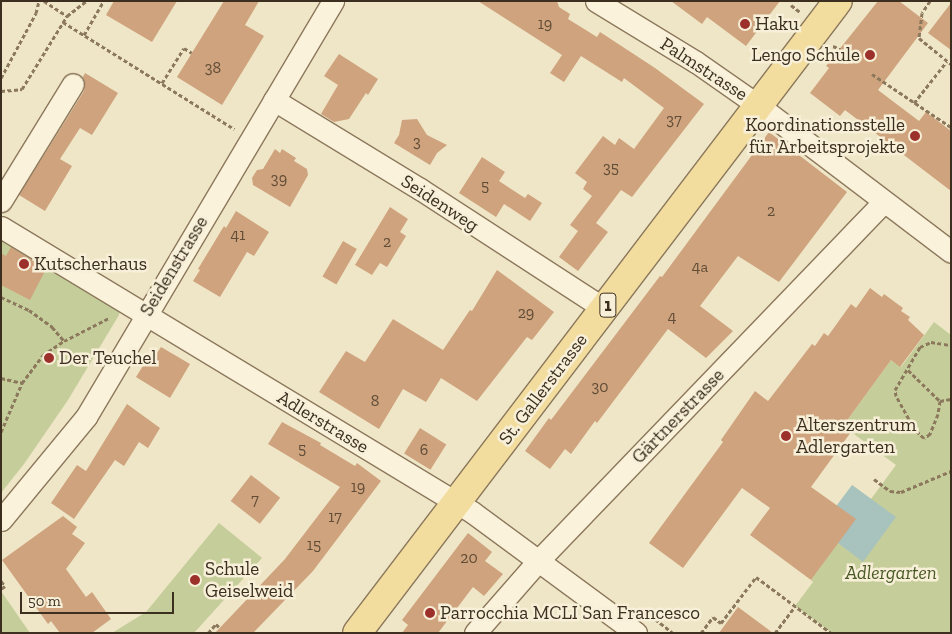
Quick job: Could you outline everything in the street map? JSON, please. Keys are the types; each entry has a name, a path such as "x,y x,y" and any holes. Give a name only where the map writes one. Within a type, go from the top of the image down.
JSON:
{"main road":[{"name":"St. Gallerstrasse","path":"357,633 838,1"}],"street":[{"name":"Seidenstrasse","path":"1,520 86,417 333,1"},
{"name":"Palmstrasse","path":"596,1 696,62 759,106 951,252"},
{"path":"1,201 73,84"},
{"name":"Seidenweg","path":"274,100 420,189 605,309"},
{"name":"Gärtnerstrasse","path":"475,633 538,561 884,202"},
{"name":"Adlerstrasse","path":"1,227 456,503 636,633"}],"path":[{"path":"1,78 36,13 39,1"},
{"path":"44,1 67,16"},
{"path":"1,92 22,89 67,16 86,1"},
{"path":"84,35 104,1"},
{"path":"914,103 949,62 919,38 922,13 930,1"},
{"path":"791,5 804,15"},
{"path":"63,22 162,82 165,86 250,139"},
{"path":"162,82 184,48 192,53"},
{"path":"872,74 951,127"},
{"path":"1,297 29,310 52,327 64,341"},
{"path":"1,432 22,383 42,355 108,318 116,317"},
{"path":"940,401 938,414 930,434 927,438 921,437 896,396 896,390 908,370 914,355 925,344 931,342 951,345"},
{"path":"908,370 940,401"},
{"path":"1,378 22,383"},
{"path":"940,401 951,399"},
{"path":"874,479 890,490 901,492 951,470"},
{"path":"701,633 713,617 721,623 756,577 831,633"},
{"path":"1,581 5,586 1,589"},
{"path":"776,633 795,606"},
{"path":"642,610 673,633"},
{"path":"208,633 216,624 219,627"}],"green space":[{"path":"1,235 120,308 119,315 68,400 24,464 1,493"},
{"name":"Adlergarten","path":"934,322 951,335 951,633 832,633 795,606 813,582 811,580 855,519 852,485 871,499 896,465 843,426 891,360 901,367"},
{"path":"219,523 262,558 194,633 112,633 146,612"},
{"path":"1,591 30,633 1,633"}],"water":[{"path":"852,485 896,517 863,562 838,543 837,505"}],"building":[{"path":"114,1 177,1 152,42 106,15"},
{"path":"224,1 259,1 245,25 264,36 222,105 177,77"},
{"path":"478,1 557,1 559,7 570,14 568,19 597,37 600,32 655,68 704,104 632,197 621,190 596,223 608,232 578,271 559,257 578,231 570,225 592,196 583,189 587,182 575,173 603,136 615,145 619,138 634,149 664,108 624,78 622,82 581,56 564,82 550,73 562,55"},
{"path":"671,1 780,1 746,46 707,17 702,24"},
{"path":"878,1 899,1 928,23 878,90 919,121 926,112 951,131 951,191 845,110 840,116 810,93 829,68 826,66"},
{"path":"951,3 951,50 928,33"},
{"path":"339,54 378,79 349,119 334,122 321,114 338,85 324,76"},
{"path":"85,73 118,93 92,135 80,128 60,159 72,166 45,211 19,195 84,91 83,77"},
{"path":"417,119 427,135 447,145 437,153 430,165 394,143 399,135 402,120"},
{"path":"769,132 847,192 779,282 738,256 700,306 733,331 706,358 668,329 597,423 595,421 571,454 565,449 550,469 525,451 549,418 551,420 660,276 662,277"},
{"path":"275,149 280,153 282,149 296,158 294,161 307,169 308,175 290,207 253,185 252,178 257,170 263,169"},
{"path":"482,157 505,172 499,181 525,198 528,194 542,203 530,221 504,204 496,217 459,193"},
{"path":"390,207 408,219 400,232 406,236 387,267 380,263 372,275 355,265"},
{"path":"236,211 269,232 254,256 247,252 220,297 193,281 200,270 198,269 224,226 226,228"},
{"path":"343,241 357,249 336,285 322,277"},
{"name":"Kutscherhaus","path":"11,247 46,269 30,300 1,285 1,253 6,256"},
{"path":"497,270 554,312 532,340 527,337 477,401 441,378 426,402 403,389 379,429 319,392 346,351 365,362 393,319 443,350 470,310 472,311"},
{"name":"Alterszentrum Adlergarten","path":"870,288 882,297 884,294 903,308 901,311 910,317 908,320 924,335 900,367 891,360 843,426 851,432 811,487 856,519 811,580 750,535 770,508 742,488 683,568 649,543 723,442 721,440 755,391 768,401 812,344 815,346 824,333 828,336 851,304 856,308"},
{"path":"161,347 190,364 170,398 136,377 151,353 155,356"},
{"path":"127,404 160,428 148,448 139,442 124,466 115,460 74,519 51,503 77,465 86,471"},
{"path":"282,422 321,443 320,445 355,466 357,463 381,481 313,571 253,633 215,633 285,559 340,487 268,444"},
{"path":"420,428 446,444 430,470 404,453"},
{"path":"251,475 280,498 260,524 231,501"},
{"path":"63,516 77,527 72,534 85,543 66,569 86,597 92,592 111,619 92,633 60,633 51,621 48,624 2,560"},
{"path":"468,533 492,552 485,561 503,574 484,596 473,587 438,633 402,633 408,625 402,620"},
{"path":"738,607 773,633 719,633"}],"place":[{"name":"Haku","path":"745,24"},
{"name":"Lengo Schule","path":"870,55"},
{"name":"Koordinationsstelle für Arbeitsprojekte","path":"915,136"},
{"name":"Kutscherhaus","path":"24,264"},
{"name":"Der Teuchel","path":"49,358"},
{"name":"Alterszentrum Adlergarten","path":"786,436"},
{"name":"Schule Geiselweid","path":"195,580"},
{"name":"Parrocchia MCLI San Francesco","path":"430,613"}]}
